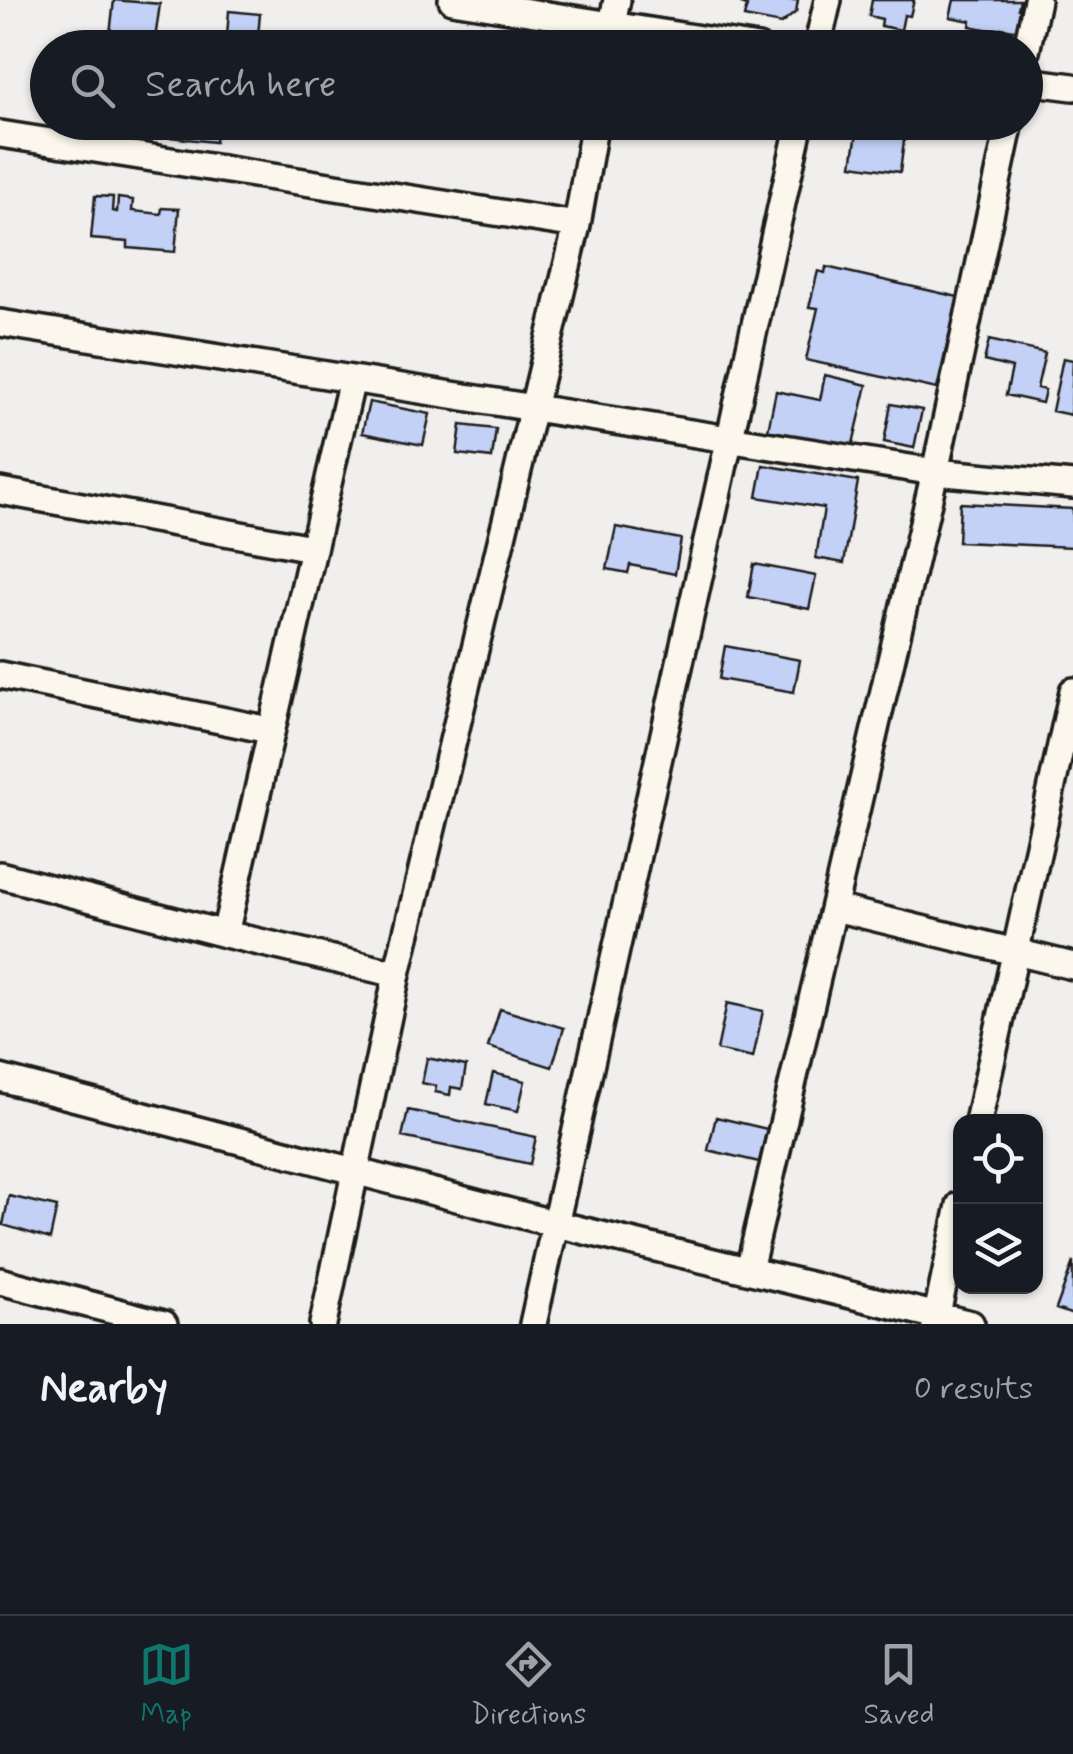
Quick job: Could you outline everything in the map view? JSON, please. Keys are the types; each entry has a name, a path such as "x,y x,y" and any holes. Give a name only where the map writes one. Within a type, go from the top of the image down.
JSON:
{"street":[{"path":"452,0 648,30"},
{"path":"821,30 828,0"},
{"path":"1031,30 1037,0"},
{"path":"1043,83 1073,86"},
{"path":"0,134 30,139"},
{"path":"38,140 577,225"},
{"path":"323,1324 397,974 577,225 591,140"},
{"path":"533,1324 796,140"},
{"path":"749,1270 935,472 1006,140"},
{"path":"0,324 935,472 1073,485"},
{"path":"225,934 352,379"},
{"path":"0,491 312,548"},
{"path":"0,675 269,730"},
{"path":"980,1114 1073,691"},
{"path":"0,876 397,974"},
{"path":"835,908 1073,966"},
{"path":"0,1078 556,1224 936,1320 970,1324"},
{"path":"936,1320 953,1239"},
{"path":"0,1281 164,1324"}],"building":[{"path":"114,0 160,4 156,30 110,30"},
{"path":"742,0 798,0 796,12 781,24 744,17 747,6 741,4"},
{"path":"872,0 914,0 910,16 904,15 901,30 881,26 882,19 869,16"},
{"path":"954,0 1020,0 1018,9 1024,10 1020,30 990,30 950,17"},
{"path":"229,11 260,14 259,30 227,30"},
{"path":"856,140 904,140 900,172 852,165"},
{"path":"95,196 113,197 112,211 117,212 118,198 133,200 132,211 161,214 162,208 179,209 175,252 128,248 128,242 91,239"},
{"path":"826,267 958,297 937,389 806,360 818,308 809,307 818,271 825,273"},
{"path":"989,340 1045,353 1037,388 1045,390 1042,403 1006,395 1012,368 984,361"},
{"path":"1063,358 1073,360 1071,415 1052,411"},
{"path":"825,375 867,385 852,448 768,430 776,391 820,400"},
{"path":"369,402 430,414 423,445 362,433"},
{"path":"891,404 922,410 914,448 884,442"},
{"path":"461,425 496,429 492,458 457,454"},
{"path":"763,465 858,481 844,563 816,558 824,508 757,497"},
{"path":"960,503 1073,509 1073,547 958,542"},
{"path":"616,527 681,539 675,574 630,565 628,573 607,569"},
{"path":"754,564 816,576 809,609 748,597"},
{"path":"725,646 800,660 794,692 719,679"},
{"path":"727,1003 763,1011 753,1058 717,1050"},
{"path":"500,1009 564,1028 552,1067 488,1047"},
{"path":"427,1058 466,1066 462,1089 451,1087 450,1095 435,1092 436,1086 422,1083"},
{"path":"493,1073 525,1081 518,1111 486,1104"},
{"path":"408,1110 536,1137 530,1164 402,1137"},
{"path":"716,1117 767,1129 759,1162 708,1150"},
{"path":"9,1196 57,1207 50,1239 3,1225"},
{"path":"1073,1262 1073,1315 1056,1309"}]}
